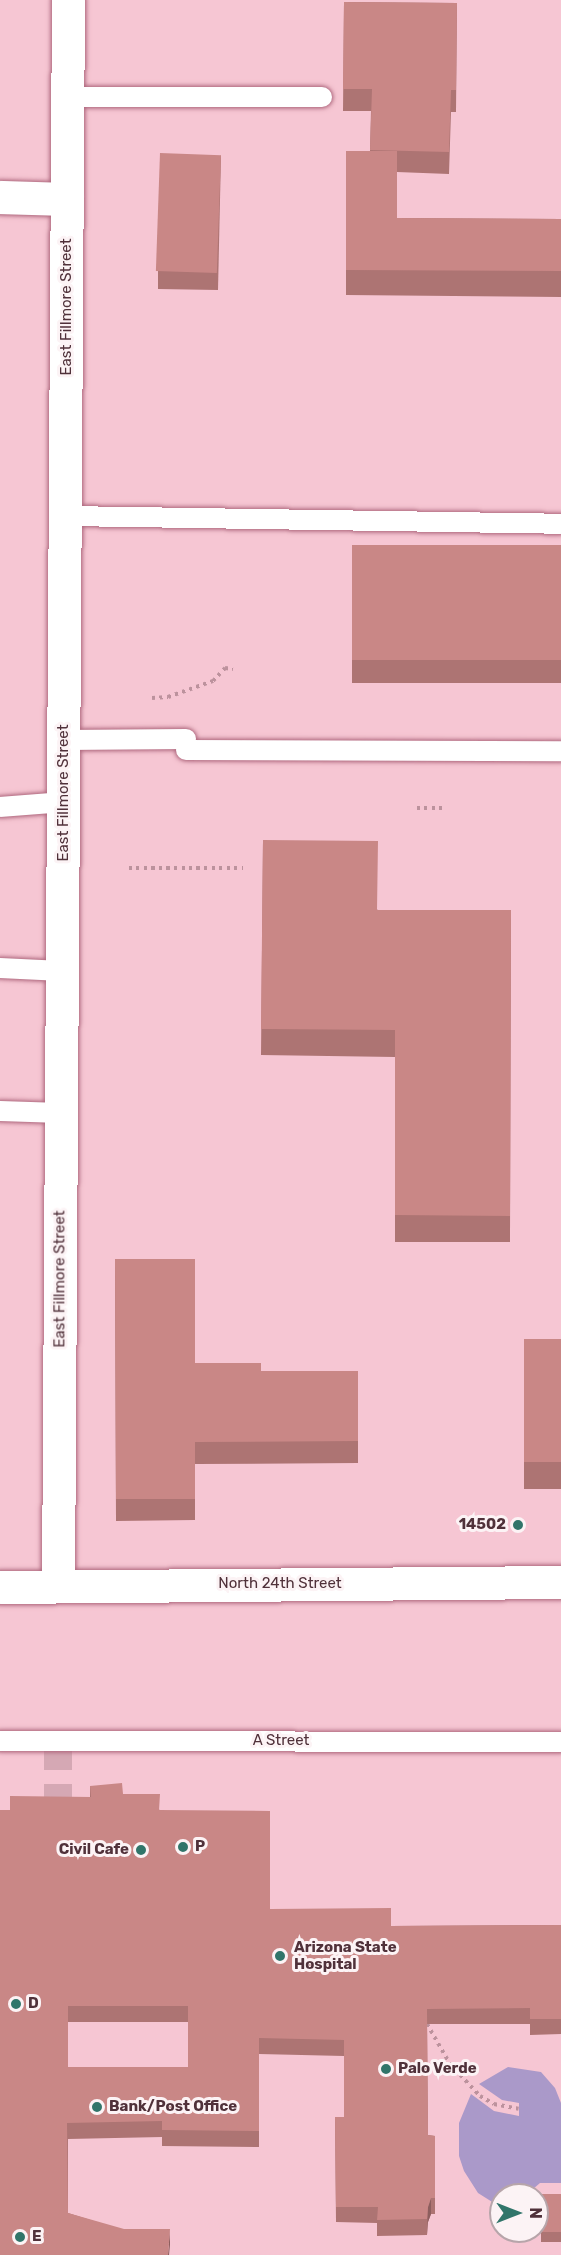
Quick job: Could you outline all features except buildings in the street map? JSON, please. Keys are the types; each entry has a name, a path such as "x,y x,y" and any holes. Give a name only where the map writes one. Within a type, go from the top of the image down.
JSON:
{"street":[{"name":"East Fillmore Street","path":"58,1586 68,0"},
{"path":"0,197 67,199"},
{"name":"North 24th Street","path":"0,1587 561,1582"}],"lane":[{"path":"68,97 322,97"},
{"path":"66,516 561,524"},
{"path":"64,740 186,745 561,751"},
{"path":"0,807 64,802"},
{"path":"0,968 62,971"},
{"path":"0,1111 61,1113"},
{"name":"A Street","path":"0,1742 561,1742"}],"path":[{"path":"152,698 178,694 213,681 225,668 233,669"},
{"path":"417,808 443,808"},
{"path":"129,868 243,868"},
{"path":"427,2024 450,2064 480,2096 494,2104 519,2109"}],"shaded area":[{"path":"508,2067 541,2072 555,2088 561,2103 561,2183 489,2183 489,2200 478,2193 464,2171 459,2156 459,2123 471,2094 494,2111 519,2116 519,2103 502,2100 479,2084"}],"tunnel":[{"path":"58,1742 58,1836"}],"place":[{"name":"14502","path":"518,1525"},
{"name":"P","path":"183,1847"},
{"name":"Civil Cafe","path":"141,1850"},
{"name":"Arizona State Hospital","path":"280,1956"},
{"name":"D","path":"16,2004"},
{"name":"Palo Verde","path":"386,2069"},
{"name":"Bank/Post Office","path":"97,2107"},
{"name":"E","path":"20,2237"}]}
